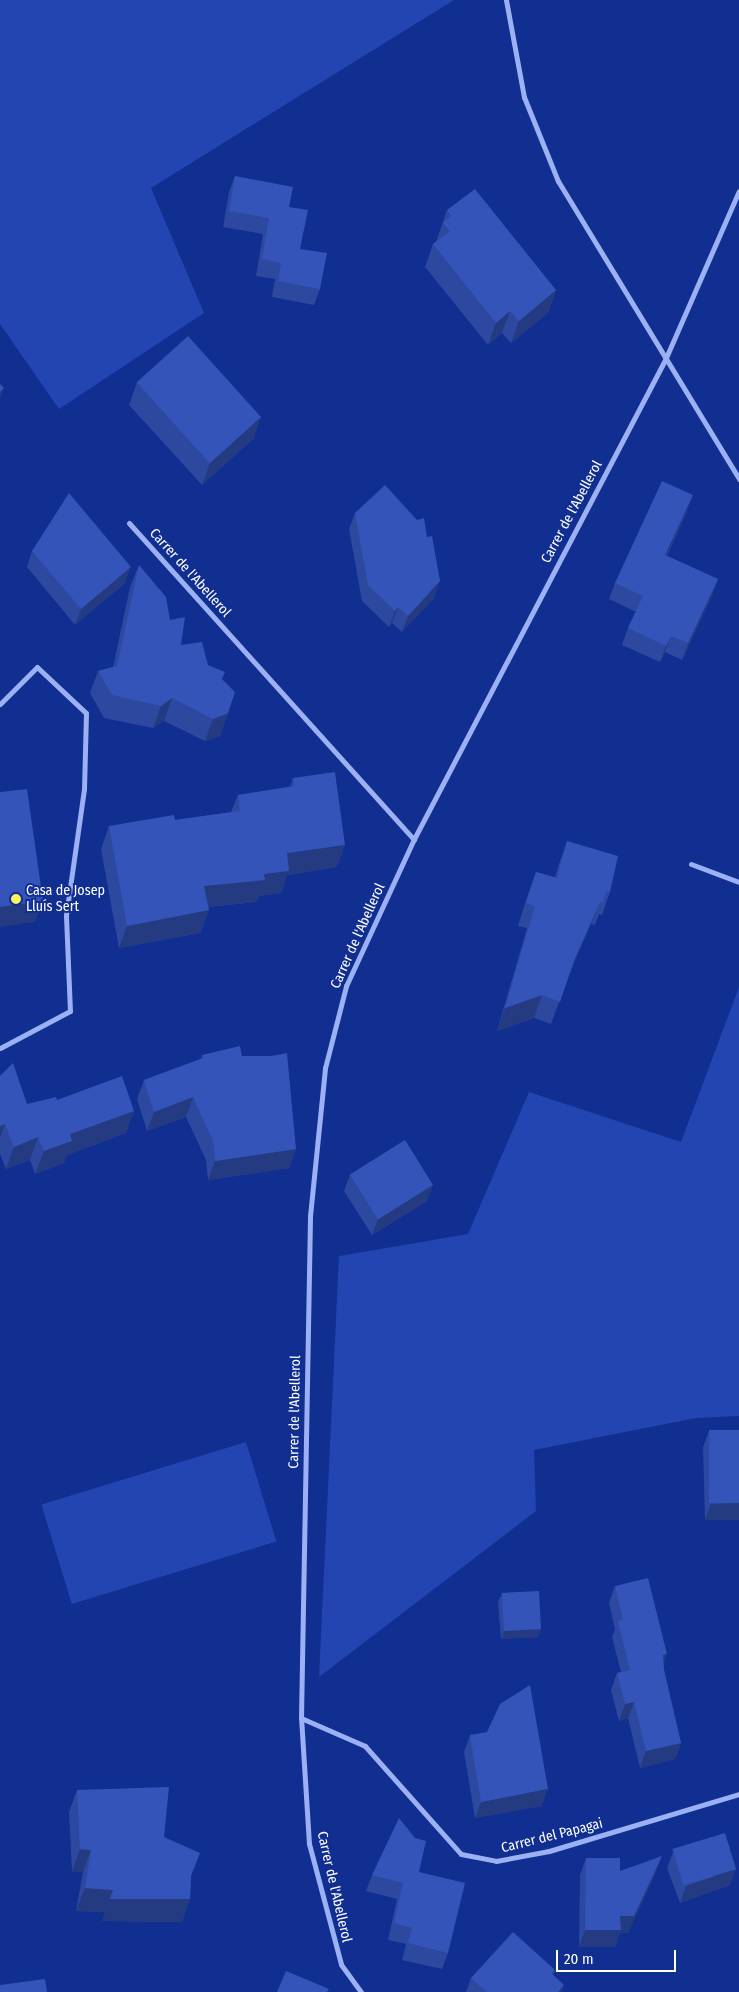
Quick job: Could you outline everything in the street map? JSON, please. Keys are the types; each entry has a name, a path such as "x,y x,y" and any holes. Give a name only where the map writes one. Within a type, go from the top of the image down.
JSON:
{"street":[{"path":"506,0 524,97 558,181 739,479"},
{"name":"Carrer de l'Abellerol","path":"361,1992 341,1964 309,1844 301,1718 310,1216 325,1068 346,986 414,839 666,360 739,191"},
{"name":"Carrer de l'Abellerol","path":"129,523 414,839"},
{"path":"0,704 37,667 86,713 84,789 66,916 70,1011 0,1048"},
{"path":"691,864 739,882"},
{"name":"Carrer del Papagai","path":"301,1718 365,1746 461,1854 496,1862 548,1851 739,1794"}],"shaded area":[{"path":"0,0 454,0 151,188 204,313 59,409 0,324"},
{"path":"739,987 739,1416 696,1418 534,1450 536,1511 319,1677 339,1256 468,1234 529,1092 681,1142"},
{"path":"246,1442 276,1541 72,1604 41,1505"}],"building":[{"path":"235,176 293,187 289,207 308,210 300,249 327,253 320,289 278,281 281,263 262,259 269,218 229,211"},
{"path":"475,189 556,290 519,321 510,311 496,323 433,244 450,231 443,223 451,216 447,210"},
{"path":"188,336 261,417 210,463 137,382"},
{"path":"0,384 4,388 0,392"},
{"path":"662,481 693,495 665,555 718,579 688,643 671,636 666,646 628,628 643,596 615,583"},
{"path":"385,485 417,520 424,518 427,537 432,536 440,581 408,616 398,607 395,611 368,585 355,513"},
{"path":"69,493 131,567 81,609 32,551"},
{"path":"139,565 166,597 170,620 185,617 181,645 202,642 208,665 225,672 222,679 235,692 228,713 213,719 172,698 161,706 112,695 98,671 117,666"},
{"path":"335,772 345,845 287,853 289,871 264,874 265,880 204,886 209,910 127,926 109,826 174,815 175,820 240,811 238,795 294,786 293,778"},
{"path":"27,789 43,901 0,907 0,792"},
{"path":"567,841 618,856 610,892 606,891 603,903 600,902 575,958 560,1002 542,995 505,1008 535,906 526,903 536,872 557,878"},
{"path":"240,1046 242,1056 271,1056 287,1053 296,1149 215,1161 213,1141 193,1097 154,1112 144,1080 203,1058 202,1055"},
{"path":"13,1063 27,1104 56,1097 57,1100 122,1076 134,1111 70,1134 72,1141 44,1151 38,1137 14,1147 5,1124 0,1126 0,1076"},
{"path":"405,1140 433,1185 378,1219 350,1174"},
{"path":"709,1430 739,1430 739,1503 709,1503"},
{"path":"648,1578 667,1654 663,1655 664,1670 681,1743 646,1751 634,1702 625,1704 617,1673 630,1670 618,1621 623,1620 615,1586"},
{"path":"539,1591 541,1629 504,1631 502,1593"},
{"path":"530,1685 548,1789 481,1802 470,1735 487,1732 500,1704"},
{"path":"169,1787 164,1837 200,1853 191,1876 190,1899 110,1899 113,1890 85,1888 91,1850 80,1849 77,1790"},
{"path":"399,1818 415,1838 426,1841 419,1872 465,1883 448,1953 408,1943 412,1928 394,1923 403,1883 372,1875"},
{"path":"725,1833 736,1869 684,1885 672,1849"},
{"path":"662,1856 634,1916 620,1916 621,1930 585,1930 586,1858 620,1858 620,1871"},
{"path":"513,1932 555,1970 551,1973 564,1985 558,1992 487,1992 471,1978"},
{"path":"286,1971 329,1989 327,1992 277,1992"},
{"path":"45,1979 47,1992 0,1992 0,1985"}],"place":[{"name":"Casa de Josep Lluís Sert","path":"16,899"}]}
